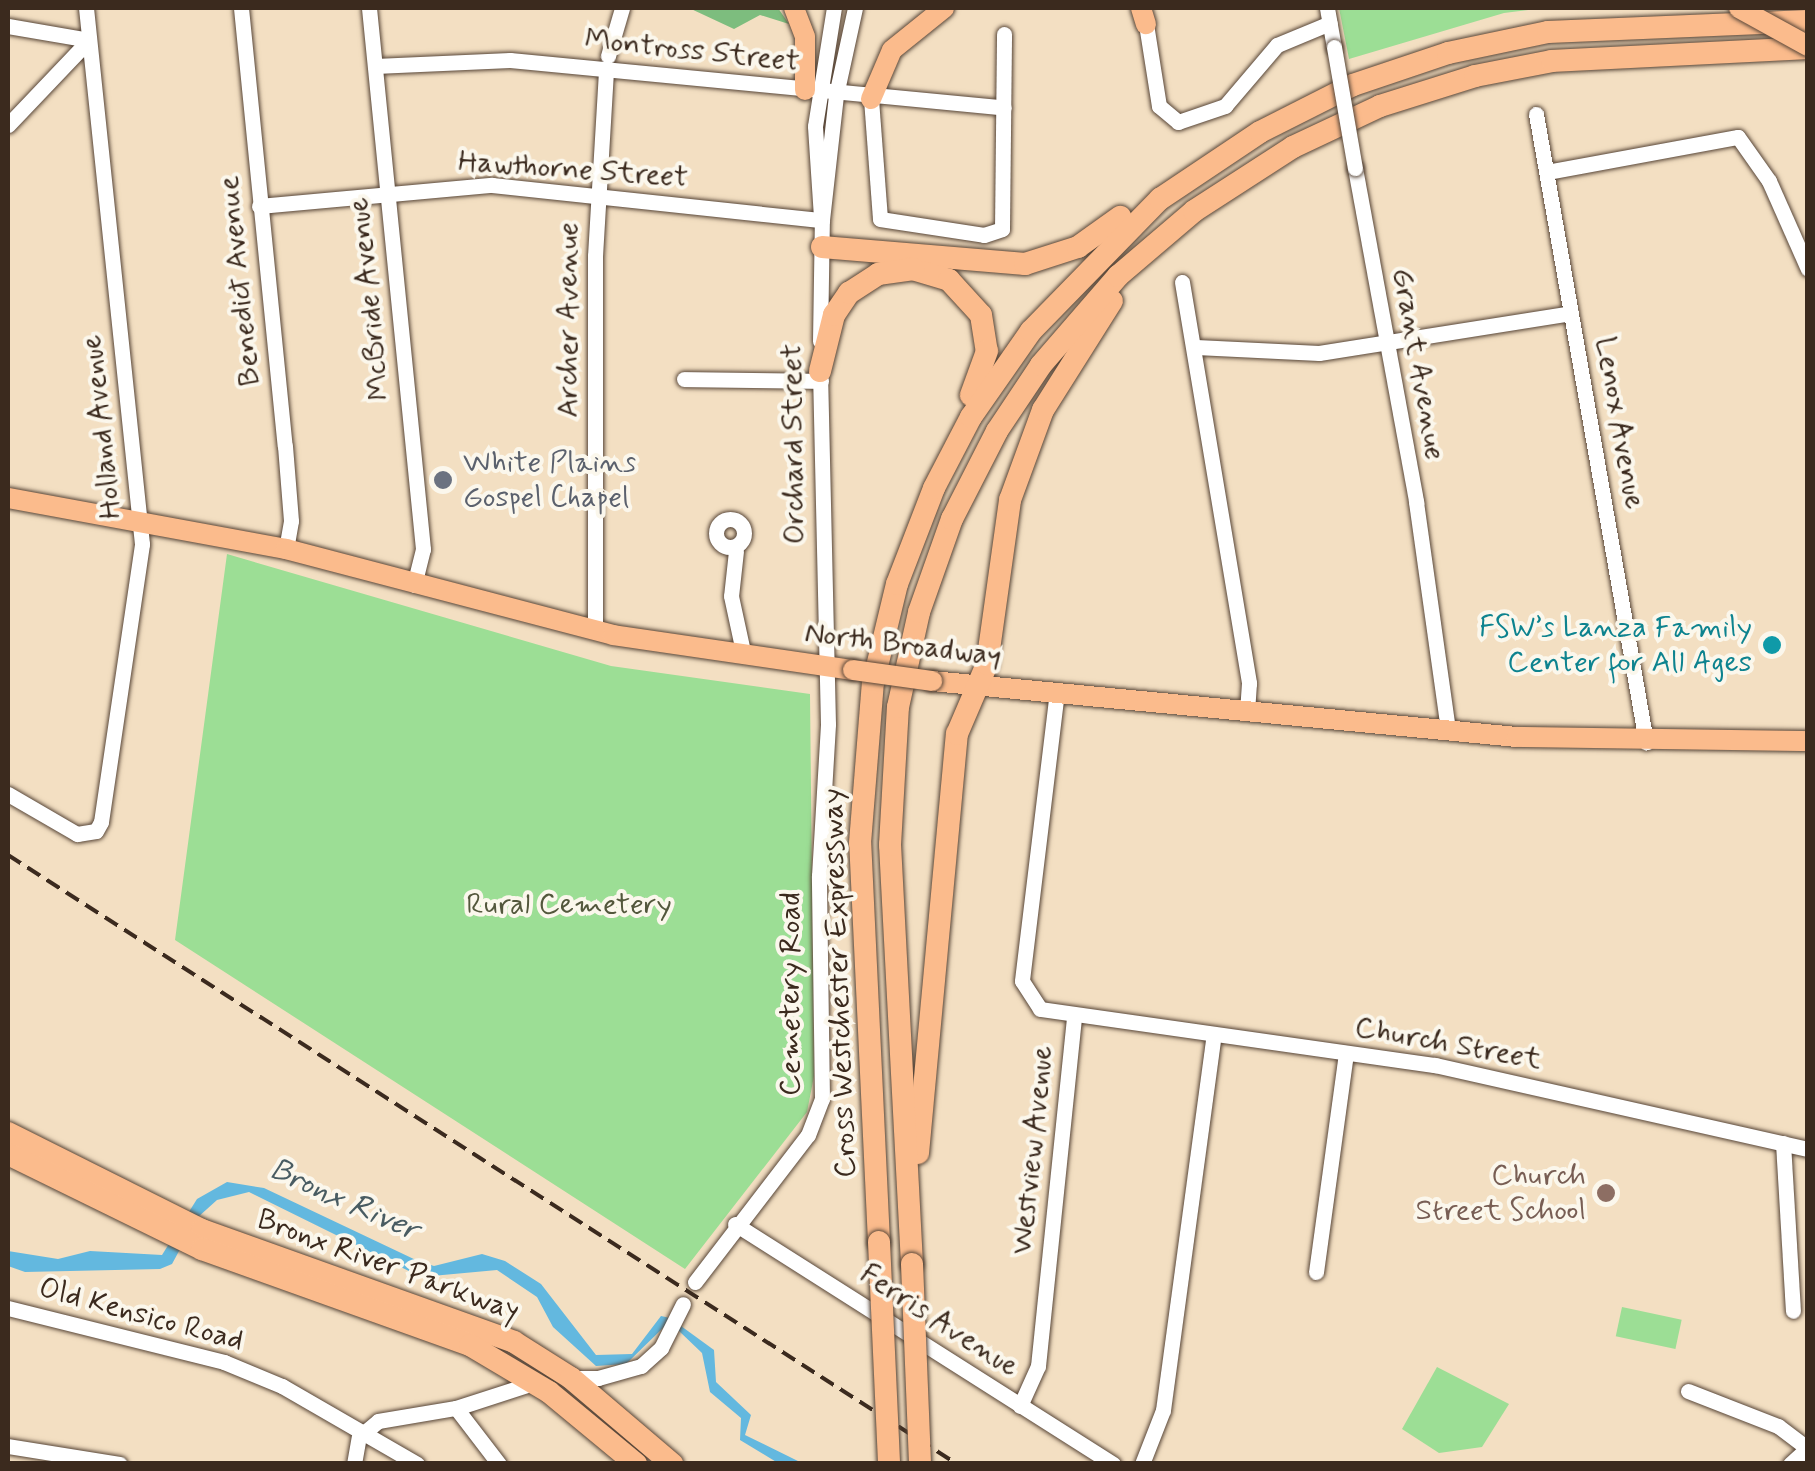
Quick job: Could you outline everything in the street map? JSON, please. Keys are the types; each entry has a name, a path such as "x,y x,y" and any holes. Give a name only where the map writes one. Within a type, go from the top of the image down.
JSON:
{"highway":[{"path":"1671,24 1795,8"},
{"name":"Cross Westchester Expressway","path":"889,1464 860,843 864,742 894,594 930,498 972,417 1056,300 1160,199 1278,121 1408,65 1548,32 1808,20"},
{"name":"Cross Westchester Expressway","path":"920,1464 890,804 898,706 919,612 970,482 1041,365 1131,264 1224,190 1346,120 1493,72 1610,55 1808,47"},
{"path":"912,1256 957,734 974,686 987,664 1010,500 1043,410 1110,304 1224,190"},
{"path":"822,253 1025,264 1078,246 1139,202 1160,199"},
{"path":"822,253 914,269 949,280 980,315 987,350 970,398 972,417"},
{"path":"821,376 834,315 848,293 878,274 914,269"},
{"name":"Bronx River Parkway","path":"8,1133 172,1227"},
{"name":"Bronx River Parkway","path":"8,1154 198,1238 442,1333 534,1382 636,1464"},
{"name":"Bronx River Parkway","path":"198,1238 477,1325 571,1378 672,1464"}],"main road":[{"path":"794,8 805,37 811,91"},
{"path":"870,99 892,50 944,8"},
{"path":"1739,8 1808,47"},
{"name":"North Broadway","path":"8,498 286,549 595,631 824,667 974,686 1448,730 1646,742 1808,741"}],"street":[{"name":"Holland Avenue","path":"8,794 66,829 90,834 105,807 142,544 86,8"},
{"name":"Benedict Avenue","path":"242,8 291,521 286,549"},
{"name":"McBride Avenue","path":"370,8 423,549 414,585"},
{"name":"Archer Avenue","path":"595,631 597,195 607,63 622,8"},
{"path":"811,91 834,8"},
{"name":"Orchard Street","path":"824,667 822,220 836,95 854,8"},
{"path":"1145,13 1159,106 1178,122 1225,106 1277,45 1328,15"},
{"name":"Grant Avenue","path":"1328,15 1388,343 1448,730"},
{"path":"8,26 89,40"},
{"path":"870,99 880,219 984,235 1002,229 1004,34"},
{"path":"8,125 89,40"},
{"name":"Montross Street","path":"374,66 479,60 607,63 870,99 1004,108"},
{"name":"Orchard Street","path":"811,91 822,220"},
{"name":"Lenox Avenue","path":"1536,114 1646,742"},
{"path":"1547,172 1743,139 1808,269"},
{"name":"Hawthorne Street","path":"259,206 492,185 822,220"},
{"path":"1182,282 1196,347 1248,683 1247,710"},
{"path":"1196,347 1319,353 1571,313"},
{"path":"684,379 821,376"},
{"path":"736,550 731,596 744,656"},
{"path":"713,652 736,622"},
{"name":"Cemetery Road","path":"696,1282 736,1224 808,1135 822,1099 824,667"},
{"name":"Westview Avenue","path":"1020,1406 1038,1366 1074,1016 1040,1009 1022,981 1057,691"},
{"name":"Church Street","path":"1074,1016 1464,1071 1808,1148"},
{"path":"1142,1464 1163,1410 1214,1035"},
{"path":"1316,1272 1346,1053"},
{"path":"1783,1143 1793,1311"},
{"name":"Ferris Avenue","path":"736,1224 1113,1464"},
{"name":"Old Kensico Road","path":"8,1308 224,1362 417,1464"},
{"path":"354,1464 362,1432 389,1419 456,1408 534,1382 598,1378 640,1366 667,1337 680,1310"},
{"path":"1688,1391 1778,1426 1807,1448 1790,1464"},
{"path":"456,1408 499,1464"},
{"path":"8,1446 120,1464"}],"green space":[{"path":"689,8 778,8 789,24 760,15 734,29"},
{"path":"1339,8 1545,8 1504,13 1349,59"},
{"name":"Rural Cemetery","path":"227,554 611,666 810,694 814,1076 807,1112 685,1269 175,940"},
{"path":"1622,1307 1682,1320 1675,1349 1616,1336"},
{"path":"1437,1367 1509,1404 1482,1447 1439,1453 1402,1429"}],"water":[{"path":"227,1182 264,1188 434,1266 482,1254 505,1261 541,1284 596,1355 632,1354 661,1316 670,1318 714,1350 716,1382 751,1415 745,1435 802,1463 778,1463 740,1440 741,1418 710,1392 702,1353 679,1331 664,1327 626,1364 596,1366 553,1327 537,1297 497,1270 421,1277 249,1192 217,1200 197,1218 172,1264 160,1269 25,1272 8,1266 8,1251 58,1259 90,1251 162,1255 197,1199"}],"railway":[{"path":"8,855 957,1464"}],"place":[{"name":"White Plains Gospel Chapel","path":"443,480"},
{"name":"FSW’s Lanza Family Center for All Ages","path":"1772,645"},
{"name":"Church Street School","path":"1606,1193"}],"water label":[{"name":"Bronx River","path":"344,1200"}]}
